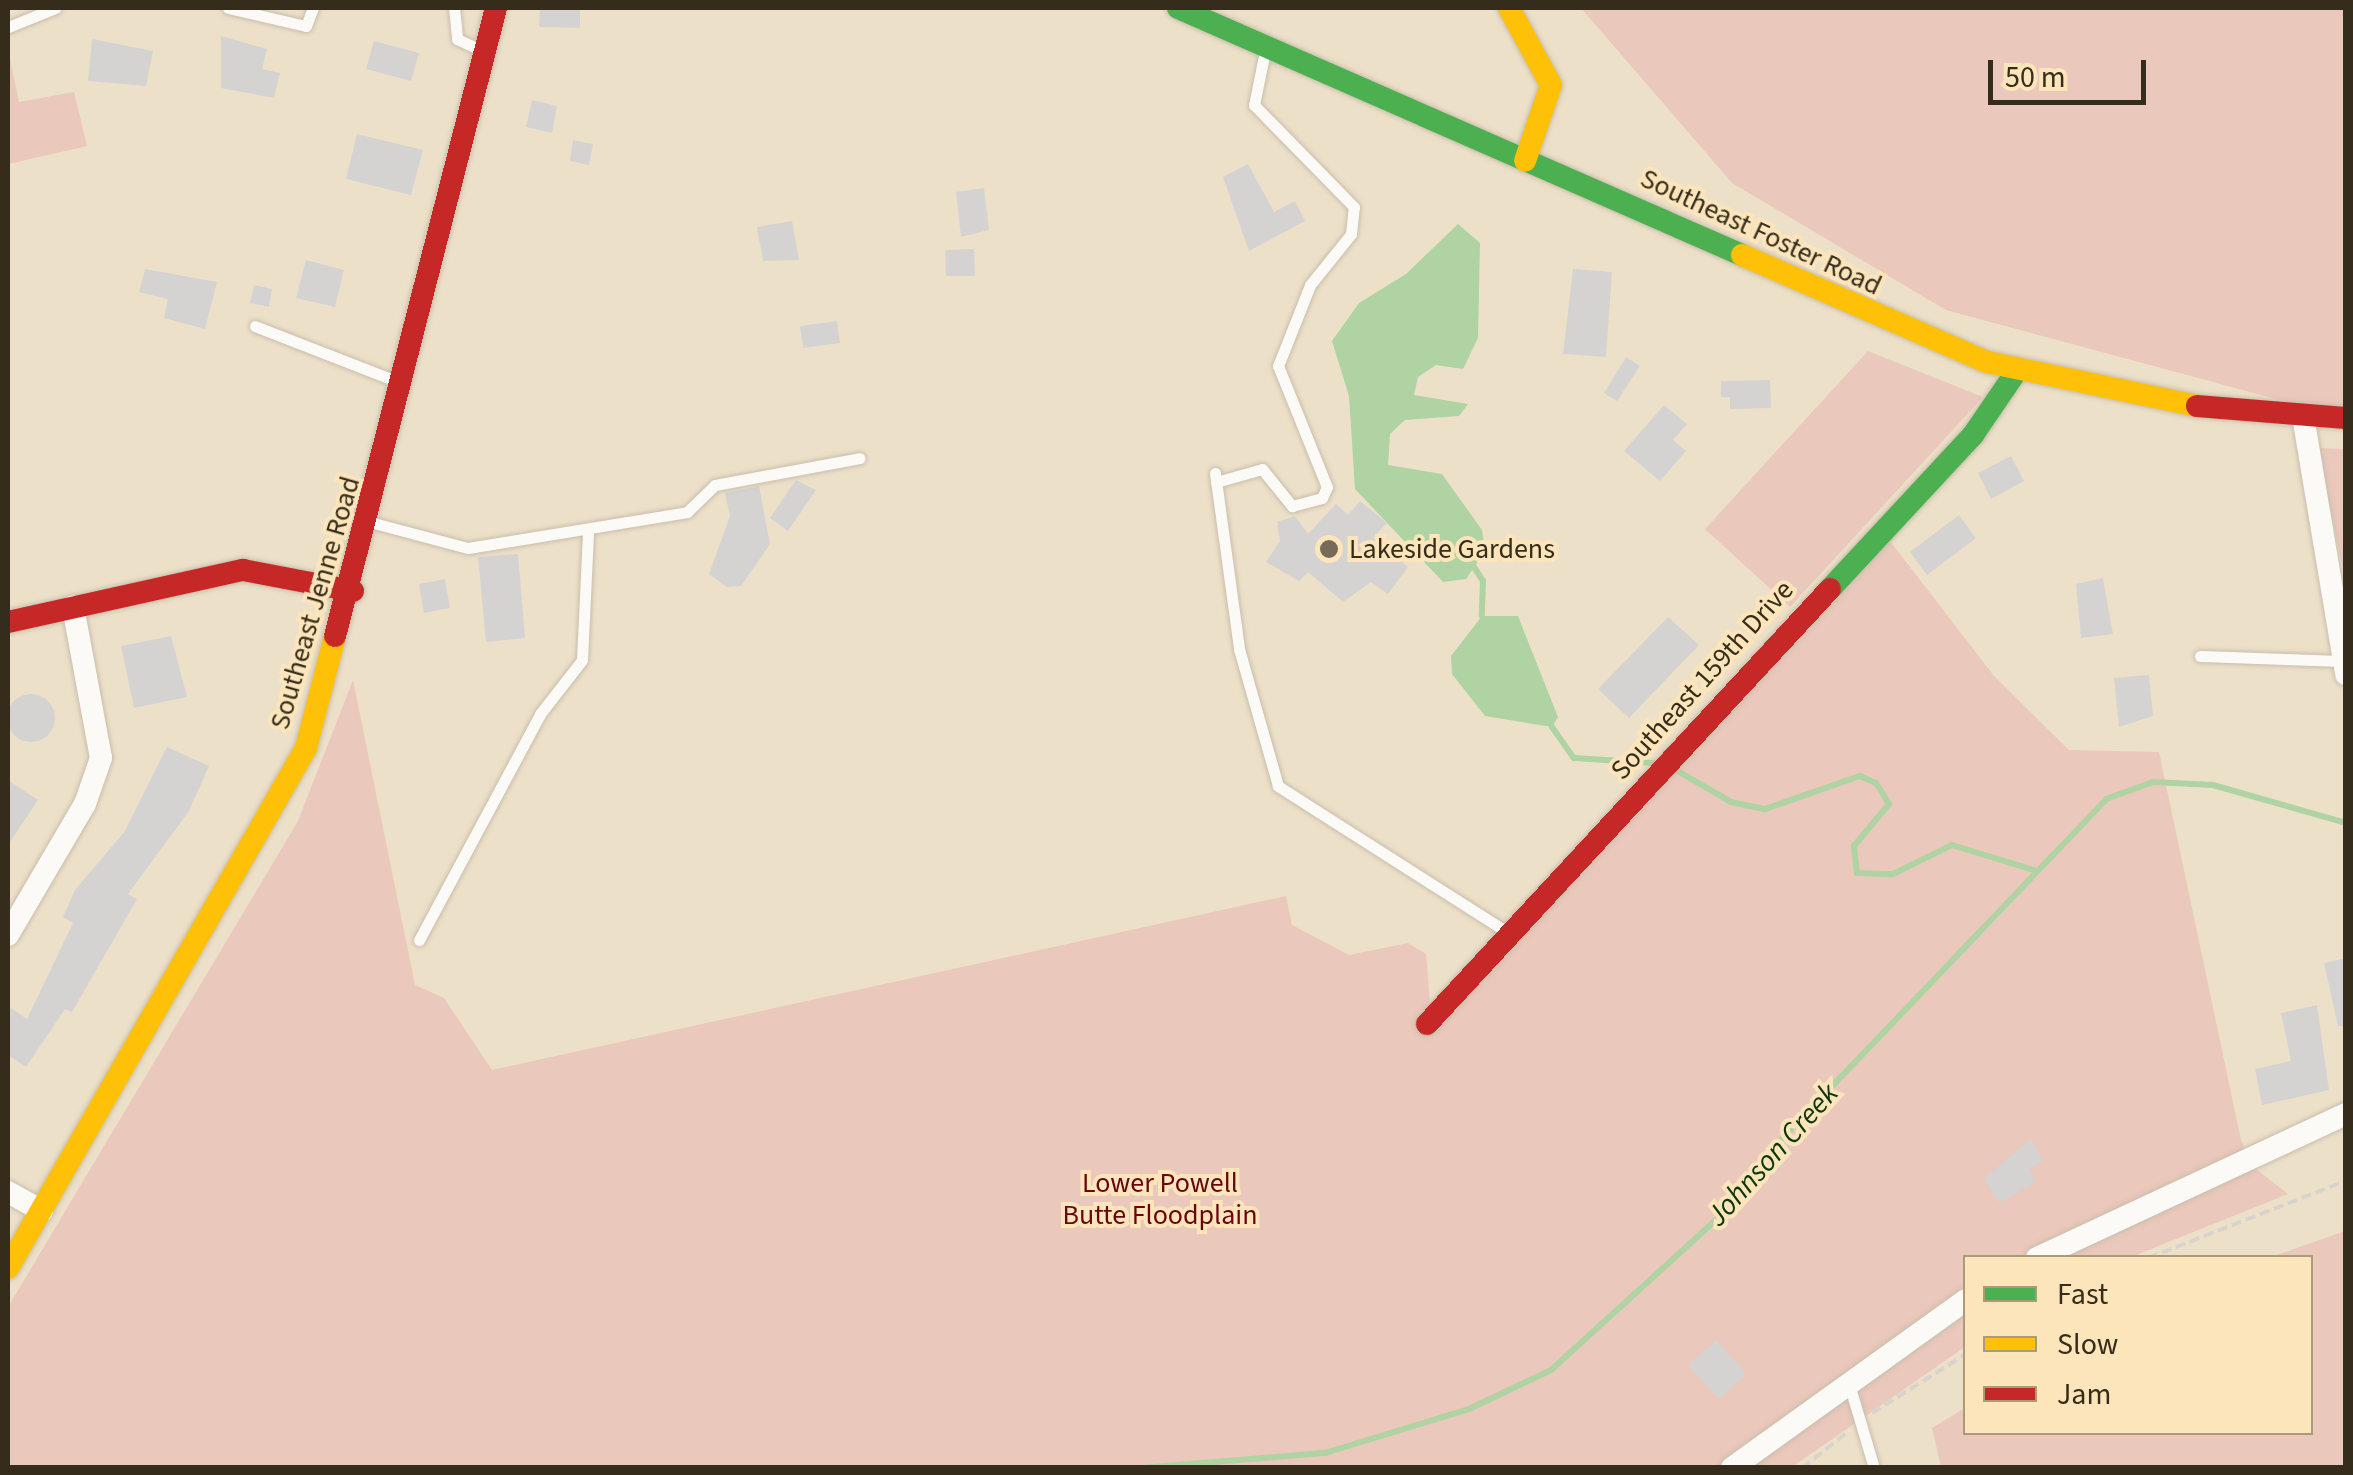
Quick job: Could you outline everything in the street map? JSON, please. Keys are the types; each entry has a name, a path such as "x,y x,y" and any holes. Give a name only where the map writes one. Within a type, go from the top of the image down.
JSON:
{"main road":[{"name":"Southeast Jenne Road","path":"8,1268 281,800 322,705 496,8"},
{"name":"Southeast Foster Road","path":"1178,8 2016,372 2147,402 2346,418"},
{"path":"1510,8 1551,84 1525,161"},
{"name":"Southeast 159th Drive","path":"1427,1024 1973,436 2016,372"},
{"path":"8,622 243,570 353,591"}],"street":[{"path":"2303,416 2344,668"},
{"path":"8,936 86,804 101,758 73,607"},
{"path":"2043,1255 2346,1114"},
{"path":"8,1192 42,1211"},
{"path":"1732,1468 1848,1380 1963,1302"}],"lane":[{"path":"8,27 54,8"},
{"path":"228,8 306,26 313,8"},
{"path":"454,8 457,38 486,51"},
{"path":"1266,47 1254,104 1354,207 1351,234 1310,285 1278,366 1327,487 1322,498 1292,506 1262,468 1216,477 1239,649 1278,786 1510,934"},
{"path":"254,326 404,384"},
{"path":"370,522 468,548 588,532 687,512 715,485 860,458"},
{"path":"419,940 540,714 582,660 588,532"},
{"path":"2200,656 2344,668"},
{"path":"1848,1380 1874,1468"}],"path":[{"path":"2156,1255 2346,1181"},
{"path":"1802,1468 1862,1421 1963,1356"}],"green space":[{"path":"1581,8 2345,8 2345,407 2306,407 1946,310 1732,183"},
{"path":"8,50 19,102 74,92 87,146 8,164"},
{"path":"1868,351 1983,397 1790,607 1705,529"},
{"path":"2318,448 2345,449 2345,579"},
{"name":"Lower Powell Butte Floodplain","path":"1890,541 1994,676 2069,750 2159,752 2241,1140 2251,1165 2288,1194 2136,1255 1963,1255 1963,1348 1792,1467 8,1468 8,1307 298,821 353,680 415,985 444,998 492,1070 1286,896 1292,925 1349,955 1408,943 1426,954 1430,1003"},
{"path":"2345,1231 2345,1467 1941,1467 1932,1428 1963,1409 1963,1435 2313,1435 2313,1255 2277,1255"}],"shaded area":[{"path":"1458,224 1480,243 1478,338 1463,369 1436,365 1418,377 1414,395 1468,404 1459,416 1405,420 1390,434 1388,465 1442,474 1482,530 1485,551 1466,579 1443,582 1355,489 1349,396 1332,341 1359,303 1406,274"},
{"path":"1482,616 1518,616 1558,717 1552,727 1485,716 1452,674 1451,656"}],"building":[{"path":"540,8 580,8 580,28 539,27"},
{"path":"221,36 267,49 262,69 280,73 274,98 221,88"},
{"path":"92,39 153,51 146,86 88,81"},
{"path":"374,41 419,53 411,81 366,69"},
{"path":"532,100 557,106 552,133 526,127"},
{"path":"357,134 423,150 411,195 346,179"},
{"path":"573,140 593,144 589,165 570,161"},
{"path":"1248,164 1274,212 1295,201 1305,221 1249,251 1223,177"},
{"path":"984,188 989,230 961,237 956,192"},
{"path":"792,221 799,260 763,261 757,227"},
{"path":"974,249 975,276 946,276 945,250"},
{"path":"306,260 344,270 335,307 296,298"},
{"path":"145,269 217,282 205,329 164,318 168,299 139,292"},
{"path":"1573,269 1612,272 1606,357 1563,354"},
{"path":"254,285 272,289 269,307 250,303"},
{"path":"837,321 840,343 803,348 800,326"},
{"path":"1626,357 1640,366 1617,401 1604,393"},
{"path":"1770,380 1771,408 1730,409 1730,397 1721,397 1721,381"},
{"path":"1664,405 1687,424 1673,440 1686,451 1660,481 1624,451"},
{"path":"2011,456 2024,481 1991,499 1978,473"},
{"path":"796,480 816,490 788,531 770,518"},
{"path":"759,486 770,544 741,586 727,587 709,574 730,516 725,493"},
{"name":"Lakeside Gardens","path":"1360,501 1387,523 1373,538 1408,567 1388,594 1371,582 1343,602 1308,572 1299,581 1266,562 1280,541 1277,522 1295,516 1308,534 1336,504 1348,515"},
{"path":"1959,515 1976,538 1927,575 1910,552"},
{"path":"518,554 525,638 486,642 478,557"},
{"path":"2103,578 2113,634 2081,638 2076,584"},
{"path":"445,579 450,608 424,613 419,584"},
{"path":"1668,617 1699,645 1629,718 1598,689"},
{"path":"171,636 187,697 134,708 121,646"},
{"path":"2149,675 2153,716 2119,727 2114,678"},
{"path":"31,694 48,701 55,718 48,735 31,742 14,735 7,718 14,701"},
{"path":"167,747 209,766 189,811 128,894 137,899 72,1012 65,1009 26,1067 8,1055 8,1006 27,1019 73,923 63,917 75,890 125,831"},
{"path":"8,780 38,800 8,845"},
{"path":"2346,958 2346,1026 2338,1026 2324,963"},
{"path":"2317,1005 2329,1090 2262,1105 2255,1069 2291,1061 2281,1013"},
{"path":"2031,1139 2043,1161 2029,1169 2036,1182 1999,1203 1984,1178"},
{"path":"1716,1340 1746,1374 1719,1399 1688,1365"}],"waterway":[{"path":"1472,564 1483,581 1482,616"},
{"path":"1552,727 1574,758 1654,763"},
{"path":"1676,770 1731,802 1765,809 1860,776 1876,783 1889,804 1854,846 1857,873 1893,874 1952,845 2034,870"},
{"name":"Johnson Creek","path":"1141,1468 1325,1453 1469,1409 1551,1370 1717,1219 1774,1147 2106,799 2153,782 2213,785 2346,823"}],"traffic: fast":[{"path":"1178,8 1742,255"},
{"path":"1830,589 1973,435 2016,372"}],"traffic: slow":[{"path":"1509,8 1551,85 1525,161"},
{"path":"1742,255 1987,362 2197,406"},
{"path":"8,1268 306,748 335,636"}],"traffic: jam":[{"path":"335,636 496,8"},
{"path":"2197,406 2346,418"},
{"path":"8,622 243,570 353,591"},
{"path":"1427,1024 1830,589"}],"place":[{"name":"Lakeside Gardens","path":"1329,549"}]}
